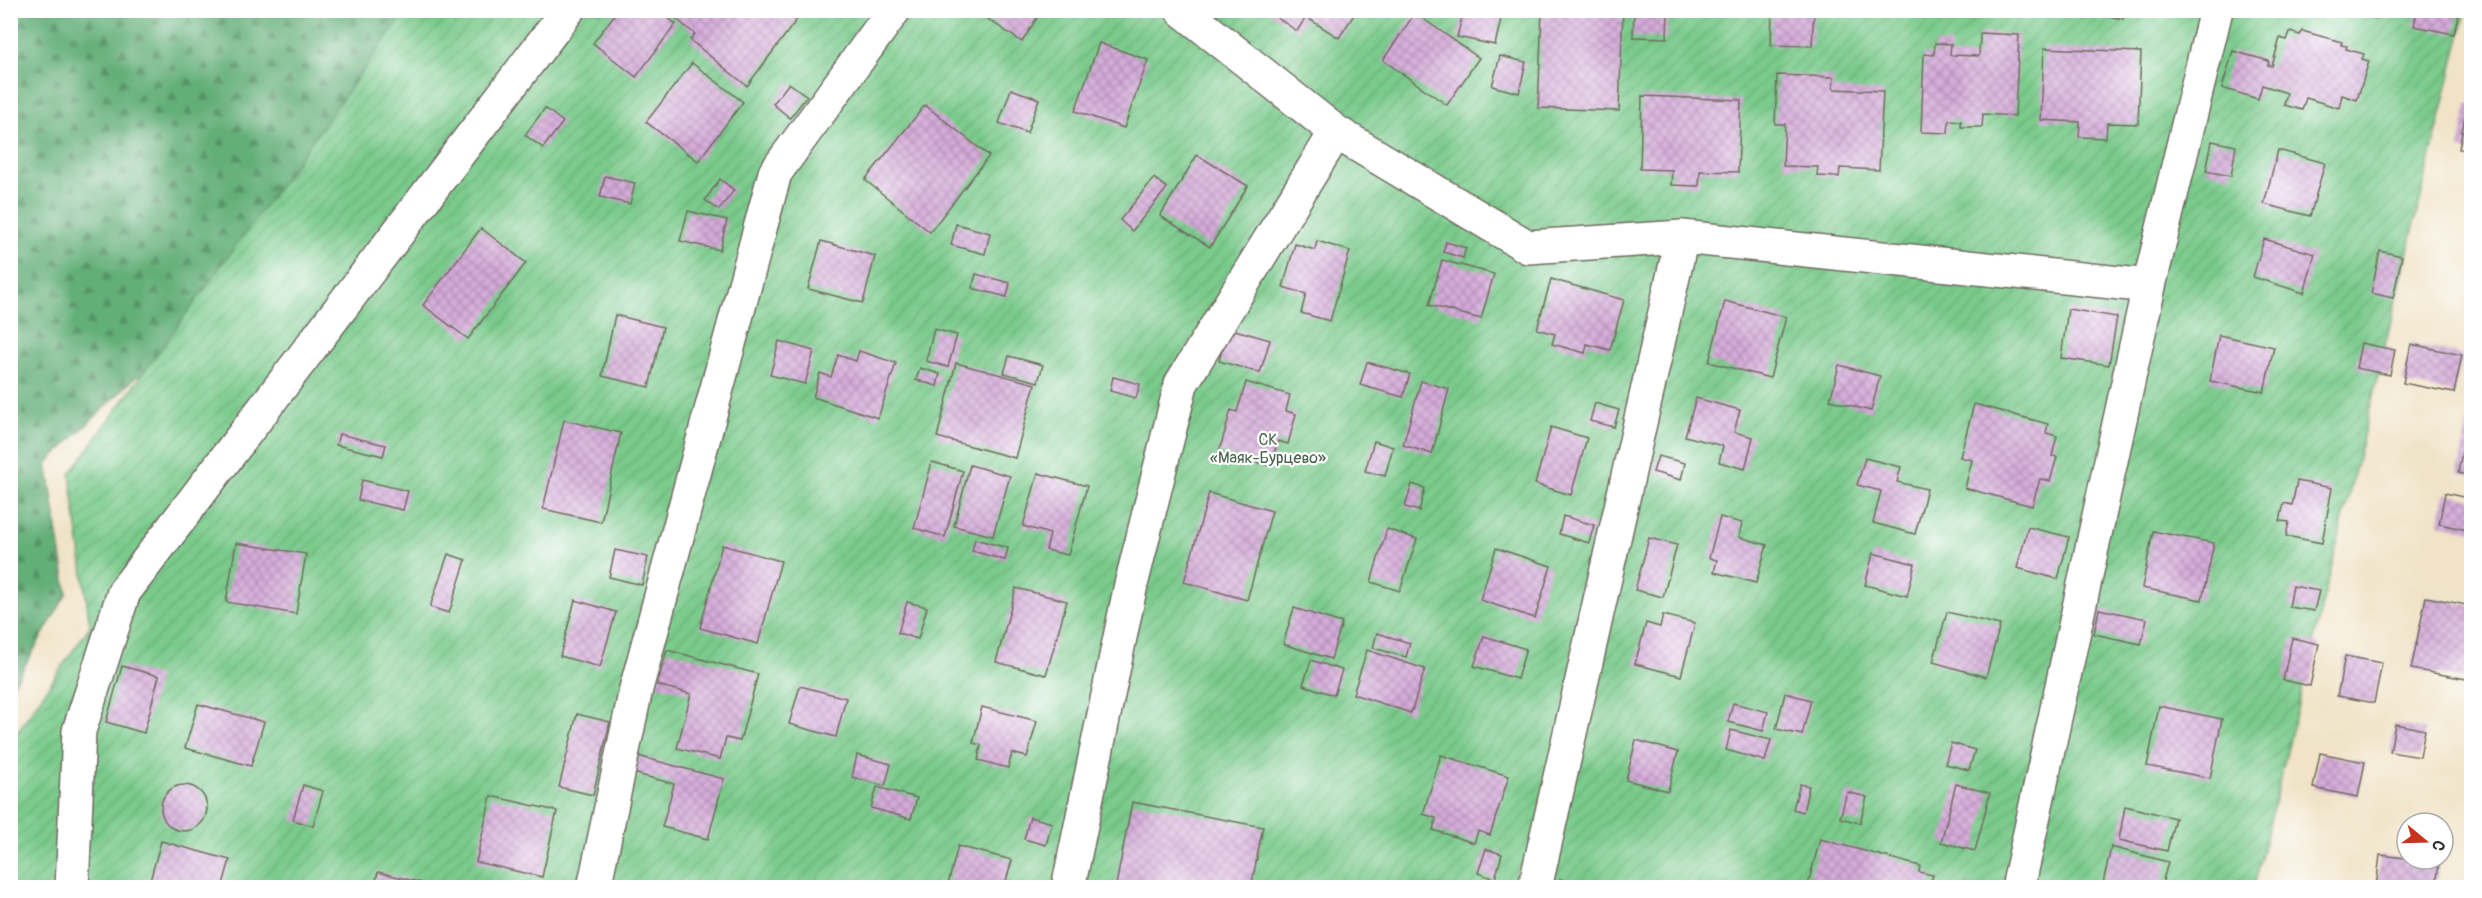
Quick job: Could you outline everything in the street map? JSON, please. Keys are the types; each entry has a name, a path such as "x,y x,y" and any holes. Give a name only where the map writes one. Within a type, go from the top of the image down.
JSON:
{"street":[{"path":"72,888 79,731 124,592 568,10"},
{"path":"594,888 636,689 775,173 894,10"},
{"path":"1182,10 1336,132 1527,247 1682,237 2150,286"},
{"path":"2018,888 2150,286 2216,10"},
{"path":"1068,888 1130,589 1181,384 1336,132"},
{"path":"1535,888 1682,237"}],"green space":[{"path":"11,11 499,11 224,403 137,376 47,463 67,593 11,689"},
{"name":"СК «Маяк-Бурцево»","path":"406,11 2466,11 2254,887 11,888 11,741 90,626 70,474"}],"building":[{"path":"618,10 658,10 676,24 636,77 593,43"},
{"path":"665,10 713,10 720,16 725,10 804,10 747,86 690,40 695,34"},
{"path":"981,10 1042,10 1022,42 979,13"},
{"path":"1266,10 1357,10 1339,38 1306,17 1297,31"},
{"path":"1464,10 1503,10 1495,45 1457,37"},
{"path":"1542,10 1623,10 1619,111 1538,108"},
{"path":"1634,10 1668,10 1667,38 1633,37"},
{"path":"1772,10 1814,10 1812,46 1771,45"},
{"path":"2080,10 2125,10 2123,19"},
{"path":"2337,10 2379,10 2377,19"},
{"path":"2417,10 2459,10 2454,34 2414,26"},
{"path":"1415,13 1479,58 1447,105 1383,60"},
{"path":"2302,31 2342,42 2341,45 2347,46 2346,49 2364,54 2362,59 2369,61 2357,100 2342,95 2339,108 2306,98 2302,110 2284,105 2287,93 2262,85 2258,99 2222,88 2233,51 2269,61 2268,65 2272,66 2280,38 2287,40 2290,32 2300,35"},
{"path":"1980,33 2019,35 2015,116 1983,114 1982,127 1961,127 1961,121 1949,120 1948,133 1921,132 1924,54 1934,55 1935,43 1951,44 1950,55 1979,56"},
{"path":"1099,43 1148,60 1124,128 1075,111"},
{"path":"2044,48 2141,52 2138,124 2107,123 2106,138 2079,137 2080,122 2041,120"},
{"path":"1500,56 1526,62 1519,93 1492,86"},
{"path":"692,63 743,102 698,161 646,122"},
{"path":"1777,75 1834,77 1833,89 1883,91 1879,170 1840,168 1839,177 1817,176 1818,167 1783,166 1785,124 1775,124"},
{"path":"789,83 807,96 790,118 773,104"},
{"path":"1011,89 1039,99 1027,133 999,123"},
{"path":"1642,96 1741,100 1738,172 1700,171 1699,186 1671,185 1672,170 1640,169"},
{"path":"2467,104 2472,104 2472,151 2459,149"},
{"path":"925,105 989,156 930,232 865,180"},
{"path":"545,108 563,122 543,148 525,135"},
{"path":"2212,141 2236,146 2231,176 2206,171"},
{"path":"2278,150 2325,163 2310,216 2264,204"},
{"path":"1197,155 1248,186 1210,247 1160,216"},
{"path":"605,176 635,183 630,204 600,197"},
{"path":"1154,178 1167,188 1132,231 1120,220"},
{"path":"720,179 734,190 719,210 705,200"},
{"path":"688,211 727,220 720,250 680,241"},
{"path":"956,224 990,233 985,254 951,245"},
{"path":"481,228 526,263 468,339 423,305"},
{"path":"2264,239 2315,254 2304,293 2253,277"},
{"path":"821,241 875,256 863,303 808,289"},
{"path":"1317,241 1350,251 1330,321 1301,313 1306,294 1283,287 1295,244 1315,250"},
{"path":"1446,242 1466,248 1463,258 1443,252"},
{"path":"2380,251 2402,256 2393,298 2371,293"},
{"path":"1442,260 1494,274 1481,319 1429,305"},
{"path":"976,274 1010,283 1007,297 972,288"},
{"path":"1551,279 1624,300 1610,350 1587,344 1585,353 1552,344 1555,334 1537,329"},
{"path":"1725,301 1786,317 1770,378 1709,362"},
{"path":"2068,309 2117,317 2109,365 2061,358"},
{"path":"615,315 663,327 649,387 602,376"},
{"path":"1228,328 1270,340 1260,373 1219,361"},
{"path":"934,329 957,335 948,367 926,361"},
{"path":"2219,335 2274,347 2264,392 2210,381"},
{"path":"779,341 814,351 805,384 770,375"},
{"path":"2361,343 2395,350 2390,375 2356,368"},
{"path":"2411,344 2462,355 2454,393 2403,383"},
{"path":"859,351 896,363 878,418 813,397 820,373 831,377 838,355 856,361"},
{"path":"1009,356 1043,365 1038,382 1004,373"},
{"path":"1367,362 1410,374 1403,397 1360,385"},
{"path":"956,363 1035,384 1015,458 937,437"},
{"path":"1839,365 1880,376 1871,411 1830,400"},
{"path":"920,368 940,374 937,386 916,380"},
{"path":"1113,377 1140,384 1136,398 1110,391"},
{"path":"1421,381 1449,389 1432,454 1403,445"},
{"path":"1246,382 1290,395 1286,411 1296,414 1288,444 1278,441 1270,466 1219,452 1231,410 1237,412"},
{"path":"1696,398 1740,410 1734,432 1753,437 1745,469 1719,462 1723,446 1685,436"},
{"path":"1595,403 1619,410 1614,427 1590,421"},
{"path":"1974,404 2048,424 2046,433 2057,436 2052,456 2057,457 2050,481 2040,479 2032,506 1965,488 1972,460 1960,457"},
{"path":"2470,412 2472,412 2472,476 2458,473"},
{"path":"564,420 621,433 601,522 543,509"},
{"path":"1551,427 1587,438 1571,495 1535,484"},
{"path":"339,434 386,445 383,456 336,445"},
{"path":"1374,441 1393,447 1385,476 1365,471"},
{"path":"1658,456 1685,463 1681,480 1653,472"},
{"path":"1865,458 1901,467 1897,482 1927,489 1915,534 1873,523 1881,491 1857,485"},
{"path":"932,462 963,471 945,537 914,528"},
{"path":"970,465 1010,476 993,536 954,526"},
{"path":"1038,473 1087,486 1068,555 1046,550 1050,534 1023,526"},
{"path":"362,480 408,491 403,510 358,500"},
{"path":"2297,481 2332,488 2322,543 2286,536 2289,522 2280,521 2284,503 2292,505"},
{"path":"1412,484 1425,488 1419,511 1405,507"},
{"path":"1209,493 1272,511 1247,600 1184,582"},
{"path":"2445,493 2472,499 2472,531 2439,524"},
{"path":"1563,516 1594,525 1589,543 1559,534"},
{"path":"1720,517 1742,523 1739,537 1767,545 1756,583 1714,572 1717,560 1709,558"},
{"path":"2028,527 2069,537 2058,579 2017,568"},
{"path":"1387,529 1417,539 1400,591 1371,582"},
{"path":"2153,531 2214,543 2202,600 2142,588"},
{"path":"1649,538 1677,545 1663,597 1635,590"},
{"path":"975,539 1008,548 1005,560 972,551"},
{"path":"236,543 306,554 296,614 226,602"},
{"path":"722,545 781,561 758,644 700,628"},
{"path":"1496,548 1551,566 1535,618 1480,600"},
{"path":"615,550 648,557 642,585 609,577"},
{"path":"1873,553 1915,564 1907,596 1865,585"},
{"path":"448,554 466,560 449,613 430,607"},
{"path":"2293,586 2319,591 2314,611 2289,607"},
{"path":"1016,588 1067,601 1046,675 996,662"},
{"path":"2426,597 2472,606 2472,680 2411,669"},
{"path":"575,600 616,612 600,667 560,656"},
{"path":"907,602 927,607 918,639 898,633"},
{"path":"1294,608 1342,623 1331,659 1283,644"},
{"path":"2099,609 2147,619 2141,644 2094,634"},
{"path":"1947,612 2000,625 1986,677 1933,662"},
{"path":"1663,615 1695,623 1681,676 1635,664 1646,623 1660,627"},
{"path":"1377,633 1410,643 1406,657 1373,648"},
{"path":"1484,636 1526,649 1517,679 1474,666"},
{"path":"2292,638 2319,644 2310,686 2283,680"},
{"path":"667,650 758,674 740,741 726,738 720,759 677,748 691,694 657,685"},
{"path":"1367,650 1425,669 1411,713 1353,694"},
{"path":"2345,656 2382,663 2374,703 2337,696"},
{"path":"1311,660 1342,670 1334,695 1303,685"},
{"path":"122,666 159,676 144,733 106,722"},
{"path":"800,686 846,698 836,737 789,724"},
{"path":"1785,693 1811,700 1802,735 1776,729"},
{"path":"1733,703 1768,712 1763,731 1728,722"},
{"path":"198,704 264,722 251,766 185,748"},
{"path":"2159,706 2222,719 2210,778 2147,766"},
{"path":"982,707 1037,721 1027,757 1012,753 1008,768 978,760 981,745 973,743"},
{"path":"577,714 610,722 593,795 559,787"},
{"path":"2395,724 2425,730 2420,757 2390,752"},
{"path":"1731,730 1771,740 1765,761 1726,750"},
{"path":"1636,740 1678,752 1668,791 1626,780"},
{"path":"1951,743 1975,750 1969,770 1945,764"},
{"path":"2320,753 2365,762 2358,797 2313,788"},
{"path":"857,755 891,764 885,786 852,777"},
{"path":"1441,755 1509,776 1490,835 1478,831 1474,843 1433,830 1436,818 1423,814"},
{"path":"638,756 724,779 708,839 662,827 674,784 633,773"},
{"path":"1800,784 1809,786 1803,812 1793,809"},
{"path":"1956,784 1990,793 1975,851 1941,842"},
{"path":"184,785 200,792 207,808 200,824 184,831 168,824 161,808 168,792"},
{"path":"303,785 323,791 313,826 293,820"},
{"path":"877,787 917,798 911,819 871,808"},
{"path":"1847,792 1867,797 1860,823 1840,818"},
{"path":"491,796 557,811 542,877 476,862"},
{"path":"1132,802 1263,827 1251,888 1130,888 1116,885"},
{"path":"2125,806 2175,818 2167,851 2119,840"},
{"path":"1030,817 1052,823 1046,845 1024,839"},
{"path":"1820,839 1920,866 1919,872 1933,875 1929,888 1807,888"},
{"path":"161,841 230,860 222,888 148,888"},
{"path":"958,846 1012,860 1004,888 947,888"},
{"path":"2111,847 2168,862 2161,888 2102,888"},
{"path":"1486,849 1502,854 1495,879 1478,873"},
{"path":"2380,855 2395,857 2395,871 2438,871 2436,888 2376,888"},
{"path":"378,872 427,884 426,888 374,888"},
{"path":"1560,879 1589,887 1589,888 1558,888"},
{"path":"2239,881 2260,887 2260,888 2237,888"}]}
